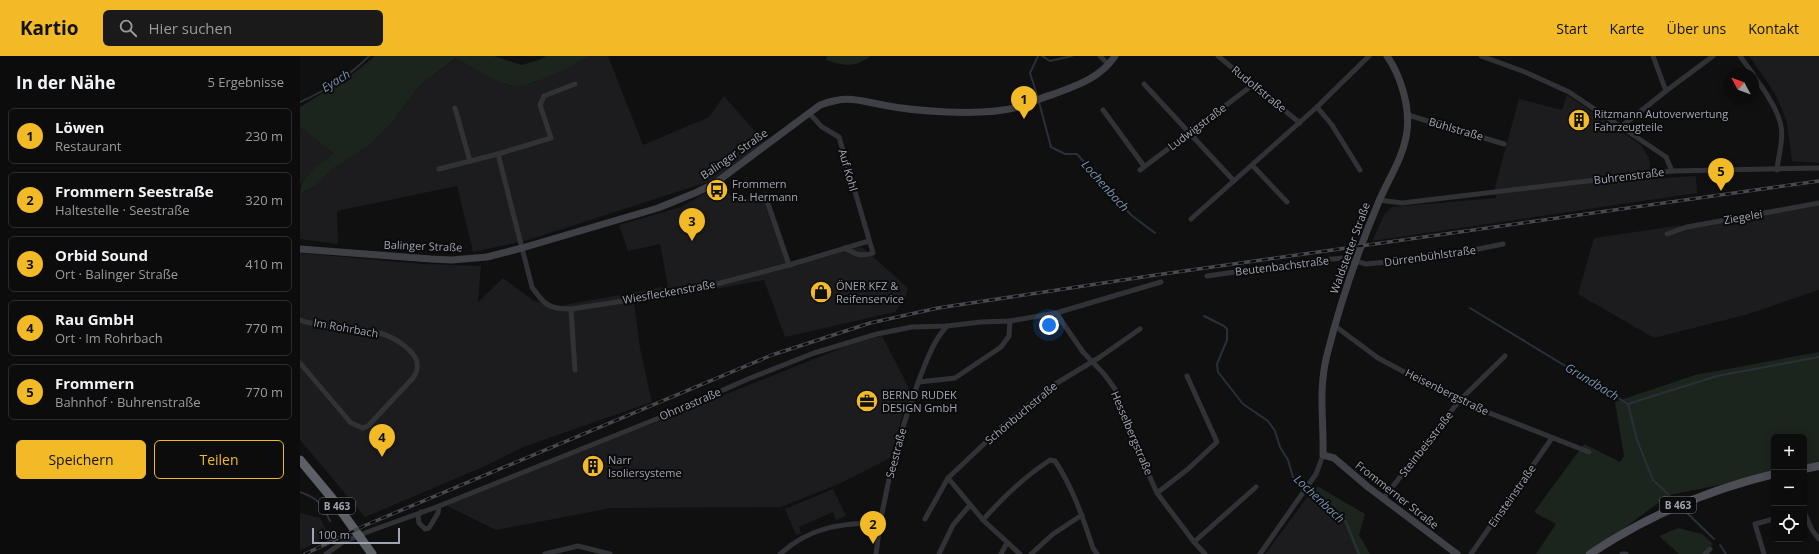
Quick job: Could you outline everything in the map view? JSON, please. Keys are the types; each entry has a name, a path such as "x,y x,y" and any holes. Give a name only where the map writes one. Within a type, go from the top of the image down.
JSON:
{"highway":[{"name":"B 463","path":"300,460 331,497 372,554"}],"main road":[{"name":"Balinger Straße","path":"300,249 452,260 487,257 658,208 695,193 714,184 820,105 836,99 858,99 884,106 946,112 980,112 1010,108 1081,85 1095,77 1104,60 1114,56"},
{"name":"Waldstetter Straße","path":"1323,455 1321,390 1326,357 1357,261 1379,200 1403,148 1407,131 1408,115 1403,91 1395,69 1388,56"},
{"name":"Frommerner Straße","path":"1323,455 1334,458 1383,499 1457,554"},
{"path":"1807,468 1819,466"},
{"name":"B 463","path":"1590,554 1633,527 1686,502 1720,489 1771,475"}],"street":[{"name":"Rudolfstraße","path":"1218,56 1300,123"},
{"path":"1191,219 1300,123 1369,56"},
{"path":"1480,56 1494,58 1569,92 1622,126 1666,157 1672,171"},
{"path":"1653,56 1666,91"},
{"path":"1622,126 1713,56"},
{"path":"1740,56 1749,68"},
{"path":"439,170 551,138 540,105 544,96 575,84"},
{"path":"1144,84 1188,134 1234,181"},
{"name":"Ludwigstraße","path":"1103,110 1142,168 1254,84"},
{"path":"1759,84 1778,116 1782,127 1777,170"},
{"path":"1317,107 1332,124 1360,170"},
{"path":"455,108 470,161"},
{"name":"Auf Kohl","path":"809,113 822,127 839,137 869,241"},
{"name":"Bühlstraße","path":"1408,115 1504,144"},
{"name":"Wiesfleckenstraße","path":"498,154 532,287 543,303 557,309 571,309 690,291 789,265 869,241"},
{"path":"1252,165 1287,202"},
{"name":"Buhrenstraße","path":"1379,200 1402,203 1672,171 1819,168"},
{"name":"Ziegelei","path":"1667,234 1687,227 1819,203"},
{"path":"768,204 789,265"},
{"path":"845,248 858,255 864,256 873,253 869,241"},
{"name":"Dürrenbühlstraße","path":"1357,261 1366,264 1407,260 1454,254 1504,244"},
{"name":"Beutenbachstraße","path":"1207,276 1312,261 1344,258 1357,261"},
{"path":"947,326 981,322 1010,321 1056,313 1161,282"},
{"path":"571,309 576,370"},
{"name":"Hesselbergstraße","path":"1056,313 1083,352 1114,389 1139,453 1157,493 1194,542 1205,554"},
{"name":"Im Rohrbach","path":"300,320 380,334 402,344 412,353 417,361 418,369 413,378 368,426 363,428 351,423 300,363"},
{"path":"919,382 955,378 1001,347 1009,336 1010,321"},
{"name":"Ohnrastraße","path":"326,554 349,540 370,530 439,506 656,419 748,379 814,353 877,334 912,326 947,326"},
{"name":"Seestraße","path":"876,554 880,523 895,455 907,410 940,334 947,326"},
{"name":"Heisenbergstraße","path":"1335,326 1378,358 1459,401 1589,452"},
{"name":"Schönbuchstraße","path":"925,519 948,478 1004,425 1047,389 1140,329"},
{"name":"Steinbeisstraße","path":"1383,499 1459,401 1505,356"},
{"path":"1157,493 1188,469 1217,442 1187,376"},
{"name":"Einsteinstraße","path":"1471,554 1552,438"},
{"path":"1260,554 1316,474 1323,455"},
{"path":"983,520 1000,501 1020,483 1050,460 1055,461 1066,477 1082,515 1093,548 1097,554"},
{"path":"948,478 983,520 1020,554"},
{"path":"1194,542 1256,487"},
{"path":"939,554 953,525 970,505"},
{"path":"421,512 418,516 419,523 425,529 429,528 438,513 439,506"},
{"path":"1031,554 1053,534 1082,515"},
{"path":"1807,519 1812,530 1819,539"},
{"path":"1764,554 1755,524 1771,520"},
{"path":"780,554 791,544 830,526 851,523 880,523"},
{"path":"1002,554 1007,543"},
{"path":"545,554 578,546 608,554"},
{"path":"1705,554 1710,549"}],"shaded area":[{"path":"375,56 494,56 522,65 546,56 590,56 538,81 517,86 495,80 456,58 417,88 395,119 369,145 332,169 318,184 300,194 303,181 307,176 333,153 300,127 300,107 349,77"},
{"path":"590,56 608,56 643,145 709,117 724,96 765,143 714,180 528,240 473,252 457,186 337,211 338,244 300,239 300,194 318,184 332,169 395,119 417,88 457,58 484,74 510,86 533,83"},
{"path":"827,56 871,56 859,63 844,65 826,60"},
{"path":"1749,56 1819,56 1819,163 1792,161 1787,123 1783,111 1774,92 1759,70 1759,68 1757,68"},
{"path":"1567,95 1641,145 1649,158 1651,179 1696,176 1697,193 1372,241 1384,215 1392,207 1496,198 1495,187 1519,99 1562,110"},
{"path":"300,127 333,153 308,174 300,185"},
{"path":"720,185 736,201 767,192 791,261 862,247 908,288 906,296 895,312 785,337 764,280 634,304 640,348 652,402 523,447 483,467 365,517 300,440 300,253 422,264 481,266 478,302 503,278 534,301 559,306 668,286 660,244 628,251 619,225 681,207"},
{"path":"1819,205 1819,290 1745,315 1654,338 1578,294 1594,238"},
{"path":"882,336 910,390 890,458 841,483 781,507 611,508 496,530 441,503 657,422 849,345"},
{"path":"1819,352 1819,466 1807,468 1807,434 1771,434 1771,475 1669,495 1589,554 1536,554 1556,524 1534,512 1584,444 1620,462 1624,456 1615,402 1695,375"},
{"path":"1317,486 1365,514 1359,535 1370,554 1356,554 1344,524 1309,495"},
{"path":"833,489 846,516 836,520 833,512 799,527 801,533 796,535 785,509"},
{"path":"1309,495 1344,524 1356,554 1265,554"},
{"path":"300,513 320,518 329,535 300,551"},
{"path":"1678,528 1702,534 1713,544 1702,554 1679,554 1659,536"}],"waterway":[{"name":"Eyach","path":"300,102 337,82 369,56"},
{"name":"Lochenbach","path":"1038,56 1030,73 1038,98"},
{"name":"Eyach","path":"1042,56 1050,61 1072,56"},
{"name":"Lochenbach","path":"1039,102 1051,147 1065,154 1077,154 1131,215 1155,233"},
{"name":"Grundbach","path":"1470,308 1628,404 1637,440 1653,480 1669,495"},
{"name":"Lochenbach","path":"1204,316 1227,329 1227,340 1217,364 1218,372 1243,404 1268,421 1275,431 1280,447 1288,460 1293,477 1346,522 1359,554"},
{"path":"1628,404 1717,376 1819,357"},
{"path":"300,492 316,500 325,510 330,521"},
{"path":"1684,510 1714,539"},
{"path":"1720,545 1726,554"}],"railway":[{"path":"305,554 366,525 772,355 870,323 938,308 1156,275 1819,181"}],"place":[{"name":"Löwen","path":"1024,119"},
{"name":"Ritzmann Autoverwertung Fahrzeugteile","path":"1579,120"},
{"name":"Frommern Fa. Hermann","path":"717,190"},
{"name":"Frommern","path":"1721,191"},
{"name":"Orbid Sound","path":"692,241"},
{"name":"ÖNER KFZ & Reifenservice","path":"821,292"},
{"name":"BERND RUDEK DESIGN GmbH","path":"867,401"},
{"name":"Rau GmbH","path":"382,457"},
{"name":"Narr Isoliersysteme","path":"593,466"},
{"name":"Frommern Seestraße","path":"873,544"}]}
